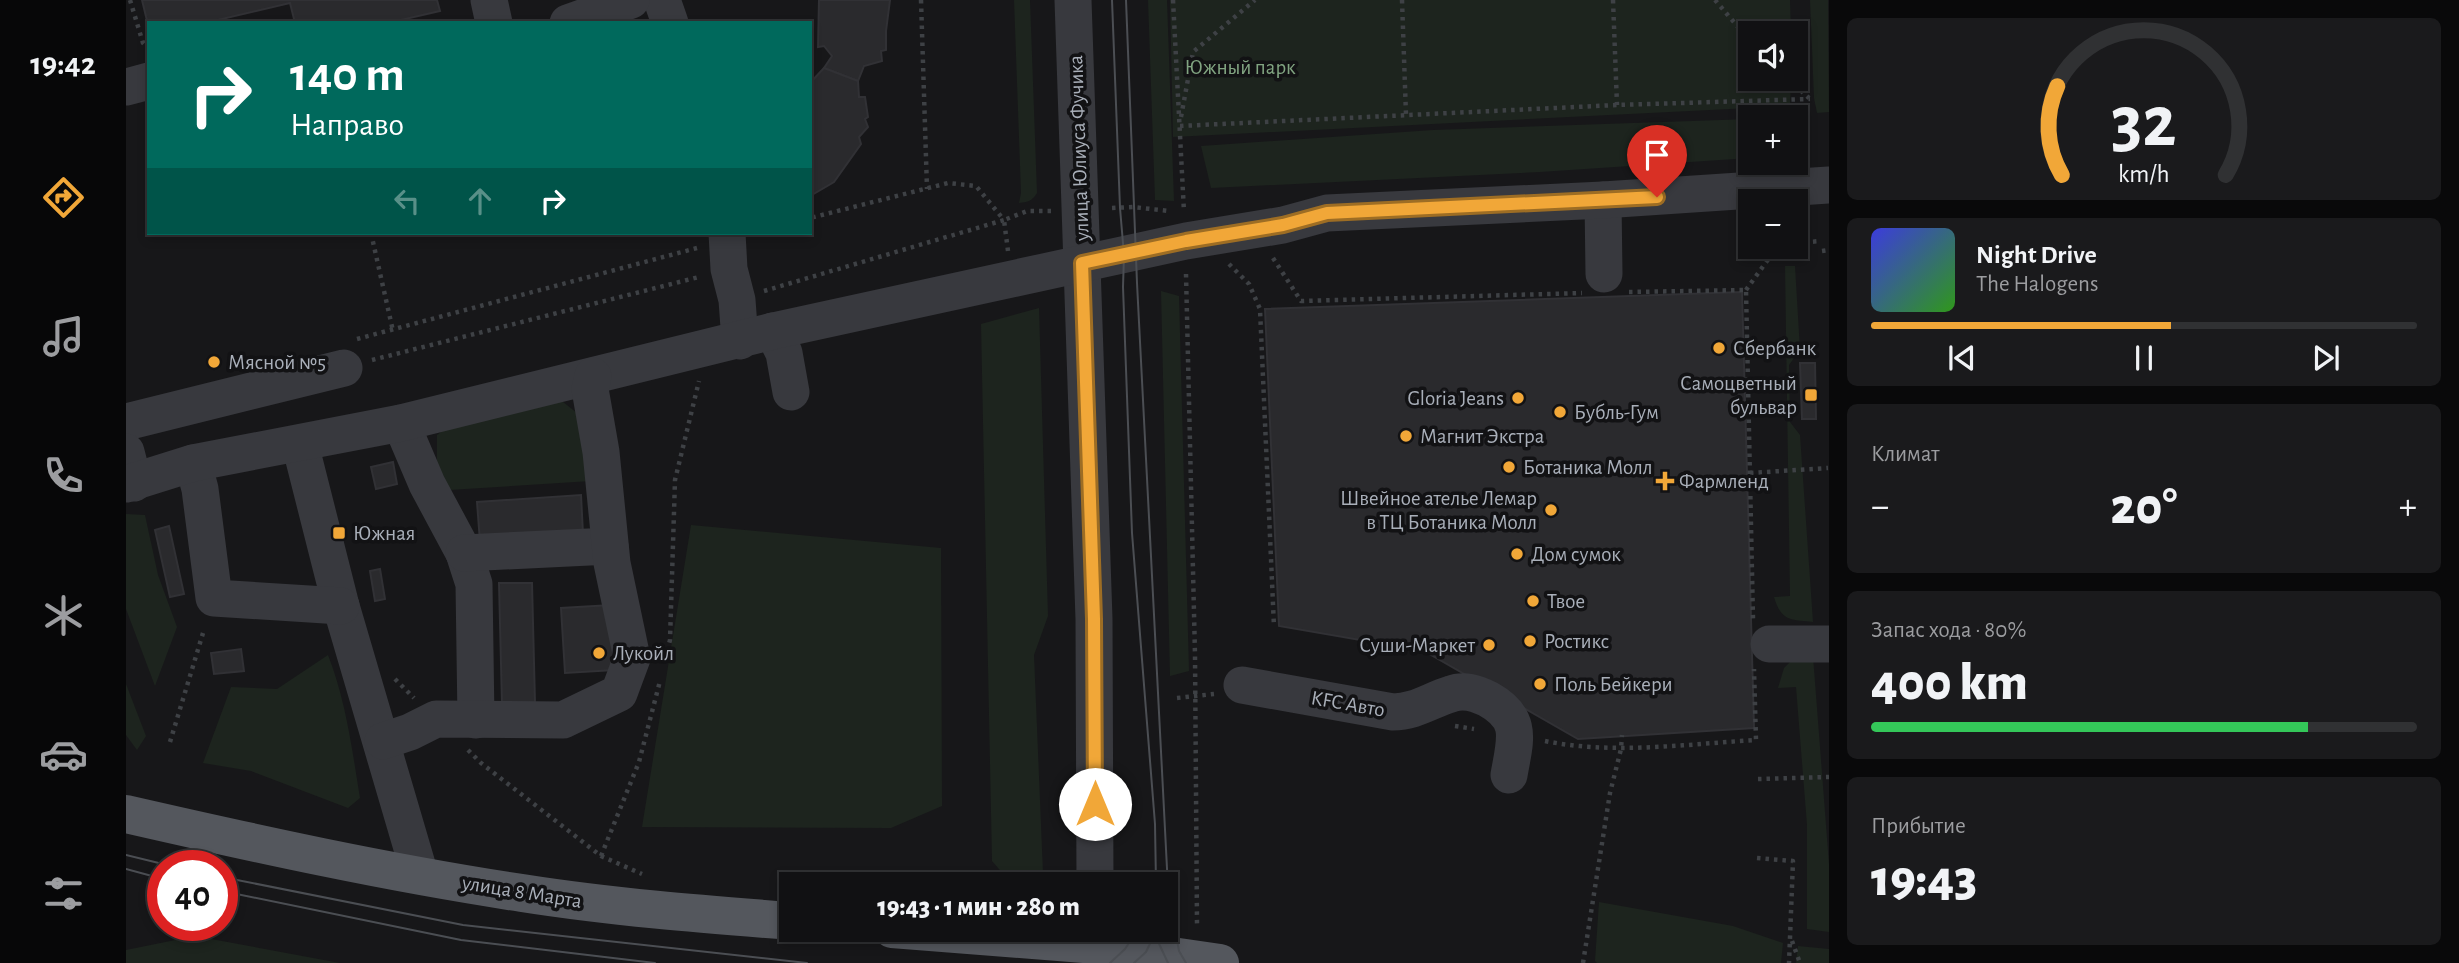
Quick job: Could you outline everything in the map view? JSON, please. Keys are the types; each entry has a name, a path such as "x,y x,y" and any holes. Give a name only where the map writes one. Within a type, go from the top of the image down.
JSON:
{"main road":[{"name":"улица 8 Марта","path":"126,784 166,808 255,844"},
{"name":"улица 8 Марта","path":"126,814 255,844 522,893 632,908 779,920"},
{"path":"1120,942 1220,963"}],"street":[{"path":"489,0 494,21"},
{"path":"573,21 631,0"},
{"path":"662,0 669,21"},
{"name":"улица Юлиуса Фучика","path":"1073,0 1094,619 1096,872"},
{"path":"126,87 147,82"},
{"path":"129,473 300,444 401,423 757,336 1012,281 1082,263 1186,241 1283,225 1327,213 1603,200 1829,185"},
{"path":"1603,200 1606,286"},
{"path":"730,260 757,336 783,353 791,392"},
{"path":"126,422 349,353"},
{"path":"383,741 436,719 563,720 619,693 632,658 610,546 601,452 590,389 593,376"},
{"path":"401,423 427,484 464,553 474,584 476,720"},
{"path":"300,444 341,606 383,741 420,876"},
{"path":"193,463 200,489 214,598 341,606"},
{"path":"464,553 610,546"},
{"path":"1759,641 1829,643"},
{"name":"KFC Авто","path":"1242,685 1393,712 1415,709 1451,693 1471,691 1497,704 1514,722 1516,736 1509,775"}],"path":[{"path":"130,0 143,43 147,46"},
{"path":"921,0 927,189"},
{"path":"1173,0 1186,241 1195,655 1197,923"},
{"path":"1179,127 1193,52 1255,0"},
{"path":"1402,0 1406,115"},
{"path":"1613,0 1617,105"},
{"path":"1715,0 1738,27"},
{"path":"1179,127 1617,105 1810,99 1801,91"},
{"path":"349,353 393,331 730,260 1004,220 976,186 948,183 812,218"},
{"path":"372,235 393,331"},
{"path":"1808,242 1821,241"},
{"path":"1822,251 1829,250"},
{"path":"1273,258 1301,301 1606,286 1746,289"},
{"path":"1756,740 1759,641 1750,473 1746,289 1768,259"},
{"path":"349,353 730,260"},
{"path":"1226,261 1249,284 1260,309 1274,627"},
{"path":"663,667 670,640 675,480 701,372"},
{"path":"1750,473 1828,468"},
{"path":"170,742 203,633"},
{"path":"391,675 481,763 601,856 645,875"},
{"path":"601,856 639,762 660,680"},
{"path":"1583,963 1622,735"},
{"path":"1758,779 1829,777"},
{"path":"1757,858 1793,861 1789,963"},
{"path":"1791,937 1800,963"}],"green space":[{"path":"1014,0 1030,0 1037,193 1029,201 1019,203 1021,193"},
{"path":"1148,0 1167,0 1174,201 1155,200"},
{"name":"Южный парк","path":"1170,0 1790,0 1791,21 1738,21 1738,91 1791,91 1790,105 1738,105 1738,109 1173,137"},
{"path":"1810,0 1828,0 1829,112 1817,113 1814,98"},
{"path":"1738,119 1738,159 1540,172 1211,188 1201,146 1433,130"},
{"path":"1785,266 1795,266 1800,350 1789,365 1790,422 1800,435 1813,622 1787,618 1780,611 1774,597 1790,596"},
{"path":"1161,291 1179,296 1189,671 1170,676"},
{"path":"1039,308 1048,616 1034,655 1043,872 1002,872 992,861 981,324"},
{"path":"558,398 577,413 591,481 449,490 437,463 437,435 454,422"},
{"path":"126,514 145,515 158,575 177,627 155,686 126,609"},
{"path":"691,525 941,548 942,806 891,828 642,827"},
{"path":"328,655 344,708 360,798 348,808 251,771 203,763 231,687 277,689"},
{"path":"1813,656 1829,864 1829,932 1807,929 1807,825 1796,687 1778,688 1784,668 1795,657"},
{"path":"126,684 146,736 137,750 126,735"},
{"path":"1599,902 1733,926 1783,943 1781,963 1597,963"},
{"path":"170,941 222,941 340,963 126,963 126,950"},
{"path":"1798,946 1829,949 1829,963 1796,963"}],"building":[{"path":"142,0 437,0 440,11 397,21 294,21 290,3 214,21 147,21"},
{"path":"819,0 890,0 886,50 881,51 882,61 864,66 858,81 824,68 832,56 824,46 818,47"},
{"path":"824,68 858,81 859,97 865,97 868,117 865,119 868,127 859,137 861,144 834,182 812,195 812,81"},
{"name":"Ботаника Молл","path":"1742,292 1754,728 1578,739 1424,651 1279,626 1265,309"},
{"path":"1800,363 1815,363 1816,419 1802,419"},
{"path":"393,462 397,484 376,489 371,467"},
{"path":"581,495 583,534 480,542 477,502"},
{"path":"169,526 184,594 170,597 155,530"},
{"path":"380,569 385,599 375,601 370,571"},
{"path":"499,583 532,583 535,703 502,704"},
{"path":"611,605 614,670 565,673 561,608"},
{"path":"241,649 244,671 214,674 211,653"}],"tram line":[{"path":"1112,0 1124,255 1132,533 1155,824 1156,872"},
{"path":"1126,0 1137,283 1168,888 1179,951 1186,963"},
{"path":"126,855 147,860"},
{"path":"126,869 147,875"},
{"path":"238,880 463,925 807,963"},
{"path":"238,894 461,940 655,963"},
{"path":"1110,963 1130,942"},
{"path":"1134,963 1146,952 1151,942"},
{"path":"1158,942 1168,963"}],"place":[{"name":"Сбербанк","path":"1719,348"},
{"name":"Мясной №5","path":"214,362"},
{"name":"Самоцветный бульвар","path":"1811,395"},
{"name":"Gloria Jeans","path":"1518,398"},
{"name":"Бубль-Гум","path":"1560,412"},
{"name":"Магнит Экстра","path":"1406,436"},
{"name":"Ботаника Молл","path":"1509,467"},
{"name":"Фармленд","path":"1665,481"},
{"name":"Швейное ателье Лемар в ТЦ Ботаника Молл","path":"1551,510"},
{"name":"Южная","path":"339,533"},
{"name":"Дом сумок","path":"1517,554"},
{"name":"Твое","path":"1533,601"},
{"name":"Ростикс","path":"1530,641"},
{"name":"Суши-Маркет","path":"1489,645"},
{"name":"Лукойл","path":"599,653"},
{"name":"Поль Бейкери","path":"1540,684"}],"route":[{"path":"1095,804 1094,619 1082,263 1186,241 1283,225 1327,213 1657,197"}]}
